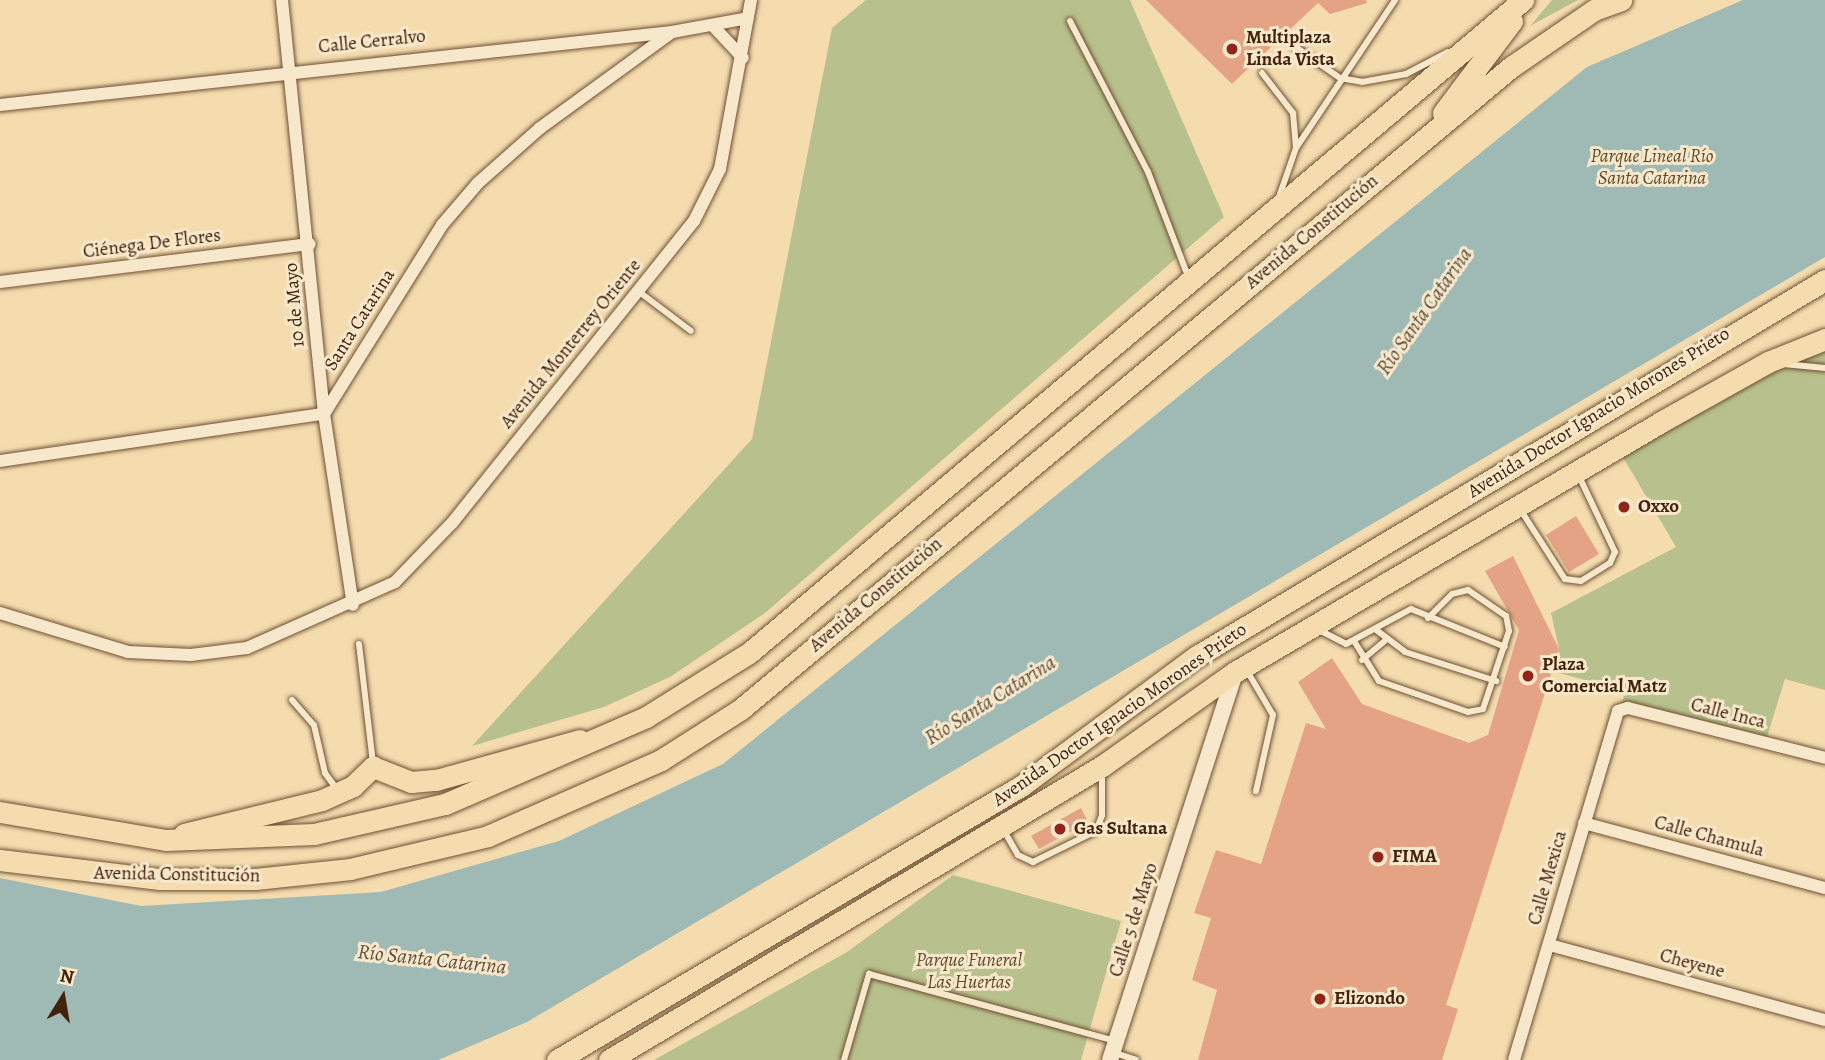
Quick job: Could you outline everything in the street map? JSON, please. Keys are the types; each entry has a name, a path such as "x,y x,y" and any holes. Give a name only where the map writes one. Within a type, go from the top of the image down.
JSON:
{"highway":[{"name":"Avenida Constitución","path":"0,812 166,840 265,840 403,817 610,736 749,653 1188,276 1275,208 1525,0"},
{"path":"1423,140 1525,0"},
{"name":"Avenida Constitución","path":"0,860 160,879 303,875 488,836 620,782 741,709 1423,140 1602,5 1621,0"},
{"name":"Avenida Doctor Ignacio Morones Prieto","path":"557,1060 1021,786 1197,656 1825,281"},
{"name":"Avenida Doctor Ignacio Morones Prieto","path":"609,1060 1102,766 1240,670 1317,629 1520,509 1577,472 1768,362 1825,339"},
{"path":"1802,347 1825,347"},
{"path":"166,840 340,792 373,767 411,782 436,780 537,749 610,736"}],"street":[{"name":"10 de Mayo","path":"282,0 310,244 324,414 353,605"},
{"name":"Avenida Monterrey Oriente","path":"0,613 128,652 191,655 247,648 353,605 395,582 452,523 694,221 720,169 743,58 751,0"},
{"name":"Calle Cerralvo","path":"0,105 290,69 672,32 714,27 748,18"},
{"path":"714,27 743,58"},
{"name":"Santa Catarina","path":"324,414 442,225 478,183 540,128 672,32"},
{"name":"Ciénega De Flores","path":"0,282 310,244"},
{"path":"0,461 324,414"},
{"name":"Calle 5 de Mayo","path":"1113,1051 1240,670"},
{"name":"Calle Inca","path":"1621,709 1825,758"},
{"name":"Calle Mexica","path":"1514,1060 1584,823 1621,709"},
{"name":"Calle Chamula","path":"1584,823 1825,888"},
{"name":"Cheyene","path":"1550,945 1825,1020"}],"lane":[{"path":"1275,208 1296,148 1340,78 1395,0"},
{"path":"1070,21 1148,172 1188,276"},
{"path":"1294,46 1340,78 1384,81 1470,46"},
{"path":"1262,73 1293,113 1296,148"},
{"path":"638,291 691,331"},
{"path":"1768,362 1825,368"},
{"path":"1520,509 1565,579 1581,581 1600,569 1615,552 1577,472"},
{"path":"1354,641 1362,660 1379,681 1468,712 1483,709 1496,681 1505,648 1506,615 1478,592 1452,594 1428,618"},
{"path":"1317,629 1339,643 1354,641 1412,609 1428,618 1505,648"},
{"path":"1376,629 1385,641 1496,681"},
{"path":"1362,660 1385,641"},
{"path":"359,644 373,767"},
{"path":"1240,670 1273,715 1256,791"},
{"path":"292,700 314,725 325,773 340,792"},
{"path":"1002,827 1018,855 1033,862 1096,831 1102,815 1102,766"},
{"path":"844,1060 869,974 1136,1060"}],"green space":[{"path":"866,0 1130,0 1224,217 765,613 670,677 604,707 472,746 752,439 832,28"},
{"path":"1552,0 1578,0 1530,26"},
{"path":"1825,347 1825,690 1785,679 1765,743 1621,709 1625,691 1552,671 1559,649 1551,613 1676,547 1617,447 1768,362"},
{"name":"Parque Funeral Las Huertas","path":"953,875 1121,921 1081,1060 654,1060 847,952"}],"water":[{"name":"Río Santa Catarina","path":"1743,0 1825,0 1825,257 527,1022 438,1060 0,1060 0,878 141,906 381,892 559,841 723,764 1587,67"}],"building":[{"name":"Multiplaza Linda Vista","path":"1146,0 1366,0 1367,3 1330,14 1318,3 1232,84"},
{"name":"Oxxo","path":"1576,516 1599,554 1569,572 1546,535"},
{"path":"1513,556 1559,649 1446,1005 1458,1009 1442,1060 1198,1060 1217,990 1192,980 1211,918 1194,913 1216,850 1261,864 1306,723 1326,729 1298,682 1332,658 1362,704 1469,743 1488,735 1519,630 1485,571"},
{"name":"Gas Sultana","path":"1081,808 1088,822 1039,849 1031,836"}],"place":[{"name":"Multiplaza Linda Vista","path":"1232,49"},
{"name":"Oxxo","path":"1624,507"},
{"name":"Plaza Comercial Matz","path":"1528,676"},
{"name":"Gas Sultana","path":"1060,829"},
{"name":"FIMA","path":"1378,857"},
{"name":"Elizondo","path":"1320,999"}],"park label":[{"name":"Parque Lineal Río Santa Catarina","path":"1652,168"}]}
